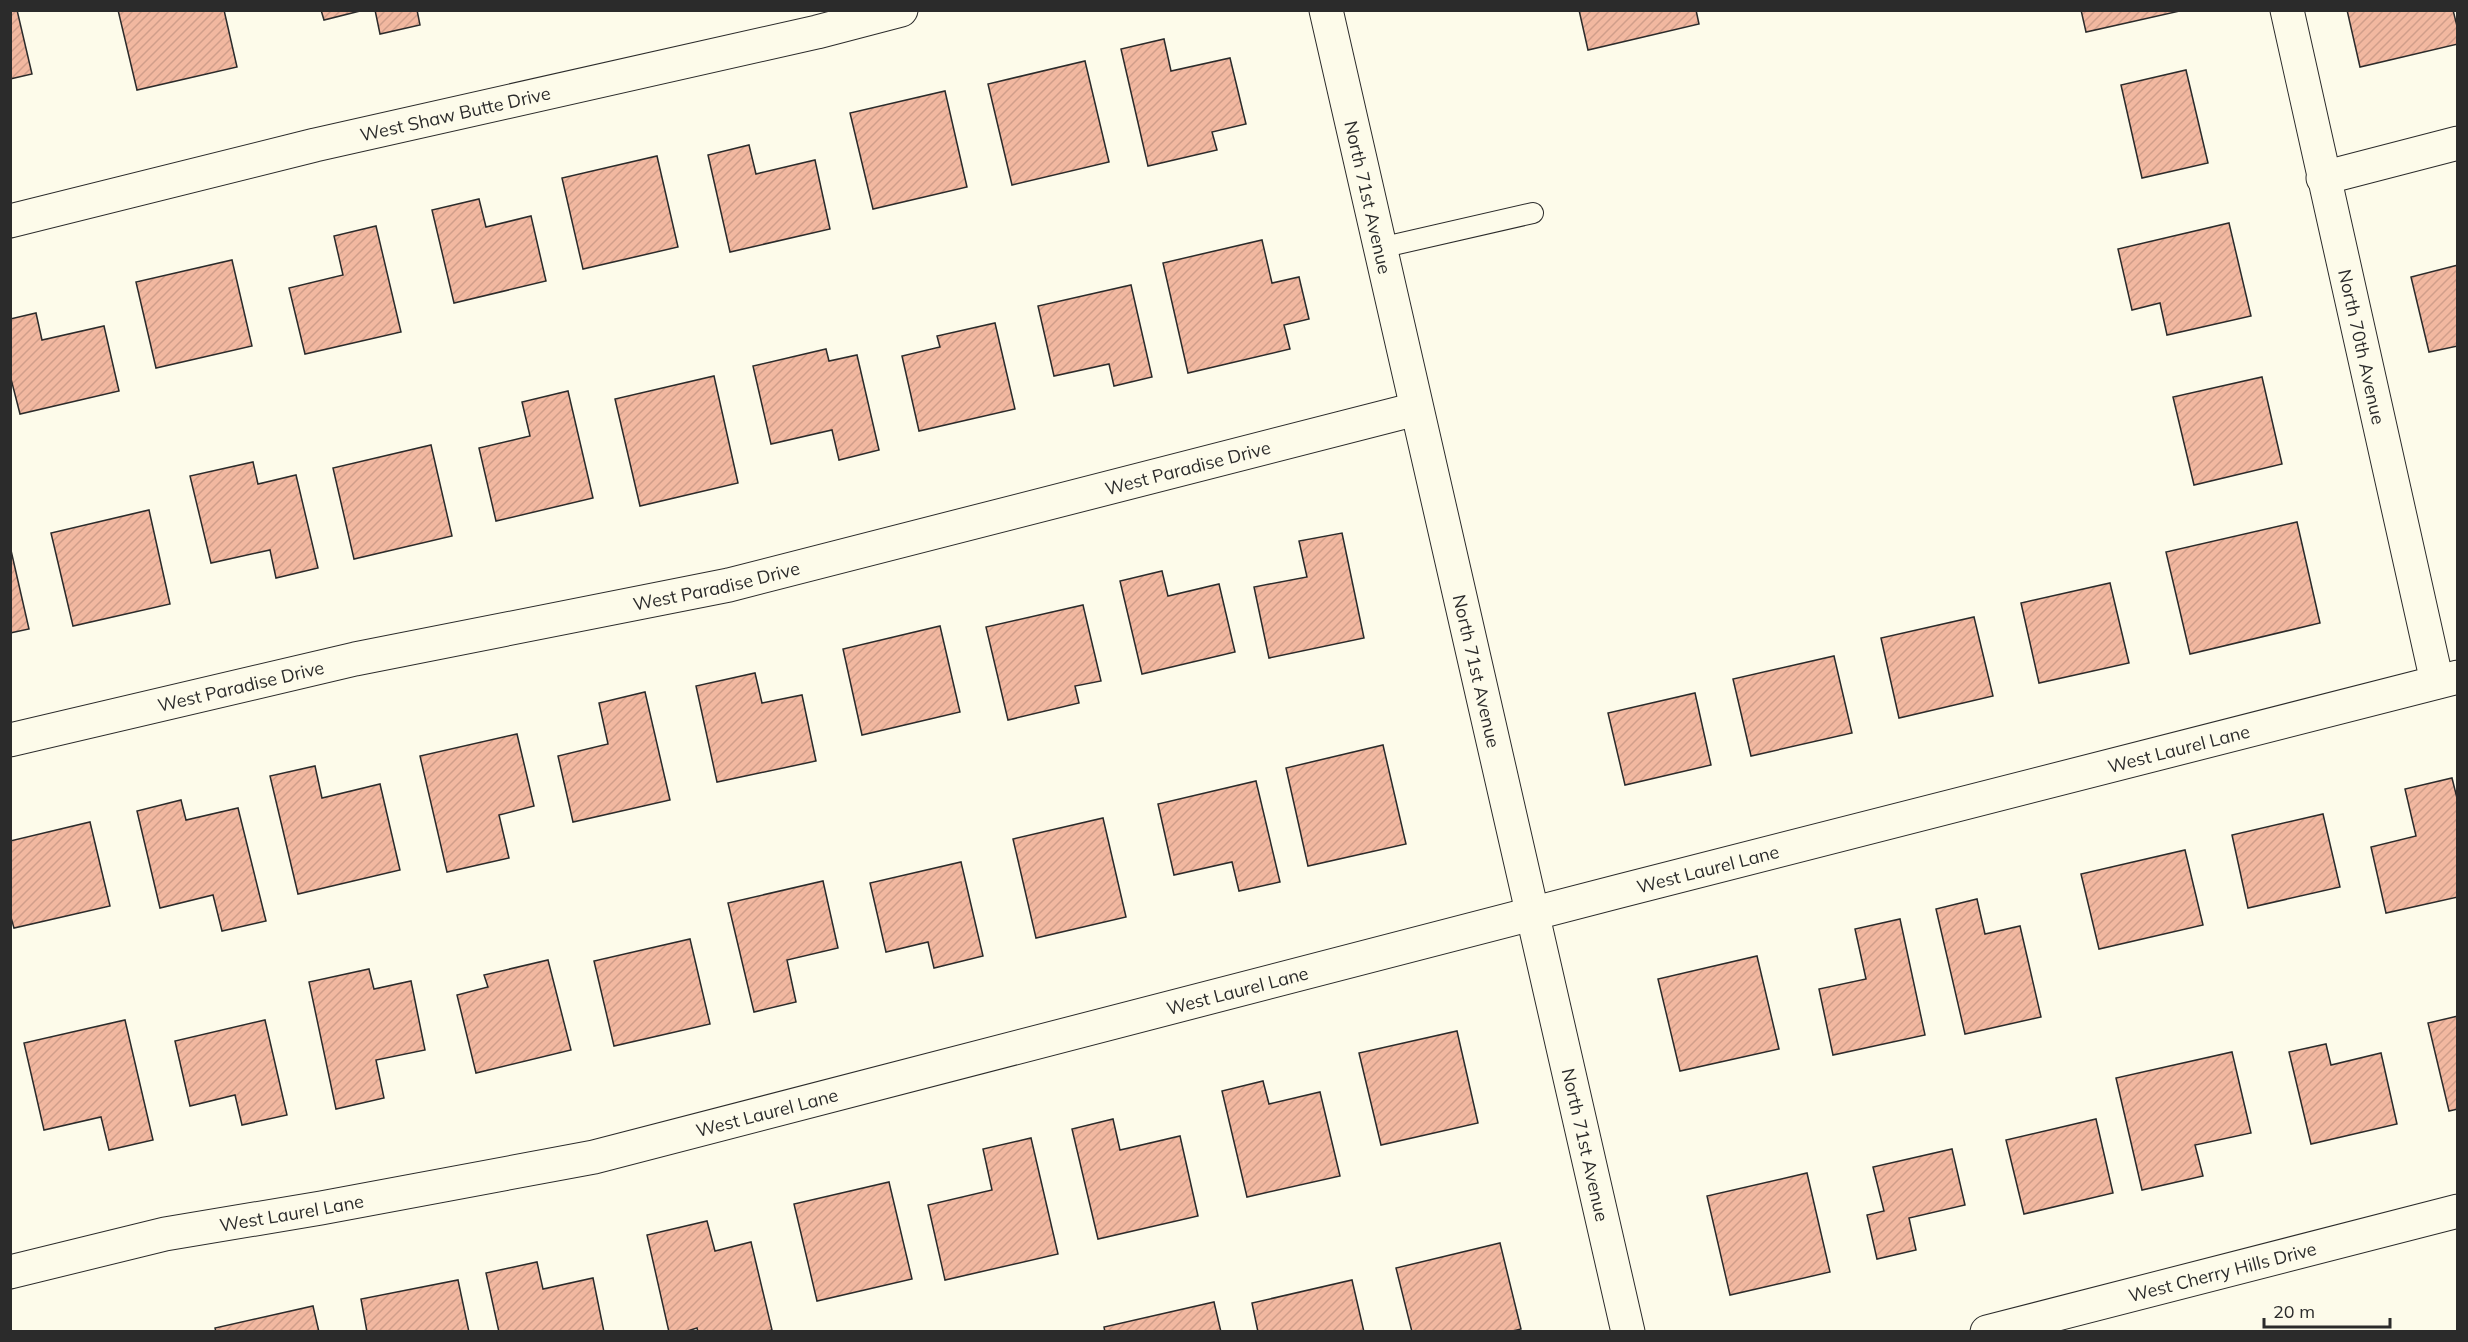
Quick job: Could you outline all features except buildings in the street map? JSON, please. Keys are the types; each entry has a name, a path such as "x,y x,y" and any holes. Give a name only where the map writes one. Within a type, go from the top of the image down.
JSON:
{"street":[{"name":"West Shaw Butte Drive","path":"10,220 315,145 817,32 901,10"},
{"name":"North 71st Avenue","path":"1326,10 1628,1332"},
{"name":"North 70th Avenue","path":"2287,10 2323,178 2447,680"},
{"path":"2323,178 2457,143"},
{"name":"West Paradise Drive","path":"10,740 355,659 729,585 1416,409"},
{"name":"West Laurel Lane","path":"10,1272 165,1234 332,1206 594,1157 2447,680"},
{"name":"West Cherry Hills Drive","path":"1987,1332 2457,1211"}],"lane":[{"path":"1380,248 1533,213"}]}
